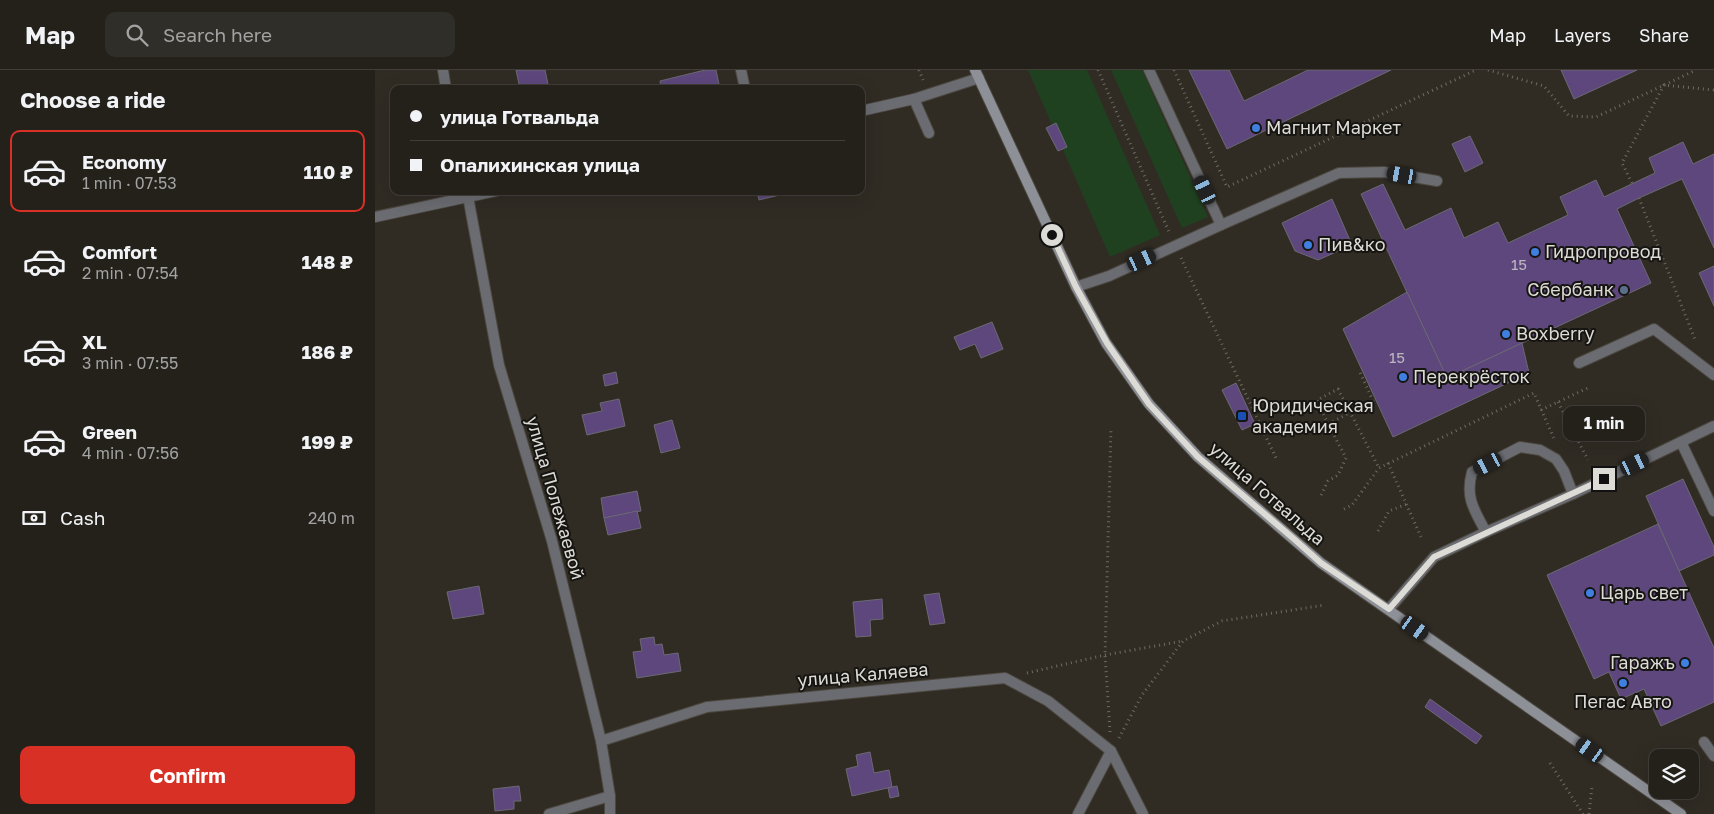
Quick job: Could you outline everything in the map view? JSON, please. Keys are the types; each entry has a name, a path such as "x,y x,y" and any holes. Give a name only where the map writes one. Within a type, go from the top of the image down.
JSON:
{"main road":[{"name":"улица Готвальда","path":"977,74 1076,287 1107,343 1149,404 1198,457 1321,563 1681,814"}],"street":[{"path":"443,70 445,85"},
{"path":"741,70 744,85"},
{"path":"1149,70 1221,225"},
{"path":"865,111 914,99 977,74"},
{"path":"914,99 929,133"},
{"path":"1076,287 1109,276 1339,173 1384,172 1437,181"},
{"path":"375,216 463,195"},
{"name":"улица Полежаевой","path":"467,195 499,365 552,541 601,741 610,796 610,814"},
{"path":"1579,363 1654,329 1714,376"},
{"path":"1389,609 1434,557 1573,494 1714,426"},
{"path":"1681,442 1714,511"},
{"path":"1486,532 1470,499 1468,485 1472,472 1520,447 1540,450 1556,459 1564,471 1573,494"},
{"path":"1005,678 1048,701 1111,751 1143,814"},
{"name":"улица Каляева","path":"601,741 707,707 1005,678"},
{"path":"1703,742 1714,756"},
{"path":"1078,814 1111,751"},
{"path":"549,814 610,796"}],"path":[{"path":"1098,70 1175,245 1277,460"},
{"path":"1174,70 1227,188 1476,70"},
{"path":"1488,70 1544,86 1569,116 1596,117 1696,70"},
{"path":"1665,85 1714,90"},
{"path":"1632,184 1622,162 1665,85"},
{"path":"1639,198 1699,348"},
{"path":"1328,424 1373,401 1359,370"},
{"path":"1541,410 1590,387"},
{"path":"1321,495 1328,480 1338,475 1346,458 1317,400 1338,389 1379,468"},
{"path":"1344,509 1352,505 1379,468 1534,393 1556,443"},
{"path":"1558,402 1588,460"},
{"path":"1111,428 1105,655 1111,751"},
{"path":"1574,433 1646,433"},
{"path":"1388,463 1421,537"},
{"path":"1378,531 1389,511 1407,504"},
{"path":"1005,678 1105,655 1183,641 1222,621 1325,606"},
{"path":"1111,751 1142,696 1183,641"},
{"path":"1550,763 1583,814"},
{"path":"1589,814 1592,786"}],"green space":[{"path":"1028,70 1087,70 1160,235 1110,257"},
{"path":"1111,70 1142,70 1208,217 1182,228"}],"building":[{"path":"516,70 545,70 548,85 519,85"},
{"path":"705,70 716,70 719,85 660,85 660,81"},
{"path":"1189,70 1229,70 1244,101 1308,70 1391,70 1227,149"},
{"path":"1561,70 1637,70 1574,99"},
{"path":"1056,123 1067,147 1058,151 1046,128"},
{"path":"1470,136 1483,163 1465,172 1452,144"},
{"path":"1683,142 1693,164 1714,154 1714,248 1682,179 1639,198 1617,209 1651,283 1447,378 1361,194 1383,184 1405,230 1451,208 1464,238 1498,222 1508,243 1568,215 1560,197 1596,180 1604,197 1655,173 1649,158"},
{"path":"758,195 780,195 759,200"},
{"path":"1332,199 1352,245 1318,260 1295,251 1282,223"},
{"path":"1714,266 1714,306 1699,273"},
{"path":"1407,292 1447,378 1522,343 1529,373 1393,437 1343,329"},
{"path":"992,322 1003,349 981,358 975,344 960,350 954,337"},
{"path":"616,372 618,383 605,386 603,375"},
{"path":"1236,383 1255,424 1242,430 1222,390"},
{"path":"619,399 625,426 587,435 582,415 602,411 600,403"},
{"path":"672,420 680,448 661,453 654,425"},
{"path":"1683,479 1714,547 1714,555 1679,571 1646,496"},
{"path":"637,491 641,511 604,518 601,498"},
{"path":"637,511 641,528 608,535 604,518"},
{"path":"1658,524 1714,648 1714,702 1661,726 1644,689 1621,699 1609,672 1594,679 1547,575"},
{"path":"479,586 484,614 453,619 447,592"},
{"path":"939,593 945,623 930,625 924,595"},
{"path":"882,599 883,619 870,620 871,636 856,637 853,602"},
{"path":"654,637 655,645 662,644 664,655 678,653 681,671 637,678 633,652 642,651 640,639"},
{"path":"1430,699 1482,736 1476,744 1425,707"},
{"path":"870,752 874,773 889,770 892,787 852,796 846,769 858,766 856,755"},
{"path":"519,786 521,801 514,801 514,809 495,811 493,789"},
{"path":"897,786 899,796 890,798 888,788"}],"place":[{"name":"Магнит Маркет","path":"1256,128"},
{"name":"Пив&ко","path":"1308,245"},
{"name":"Гидропровод","path":"1535,252"},
{"name":"Сбербанк","path":"1624,290"},
{"name":"Boxberry","path":"1506,334"},
{"name":"Перекрёсток","path":"1403,377"},
{"name":"Юридическая академия","path":"1242,416"},
{"name":"Царь свет","path":"1590,593"},
{"name":"Гаражъ","path":"1685,663"},
{"name":"Пегас Авто","path":"1623,683"}],"route":[{"path":"1052,235 1076,287 1107,343 1149,404 1198,457 1321,563 1389,609 1434,557 1604,479"}]}
